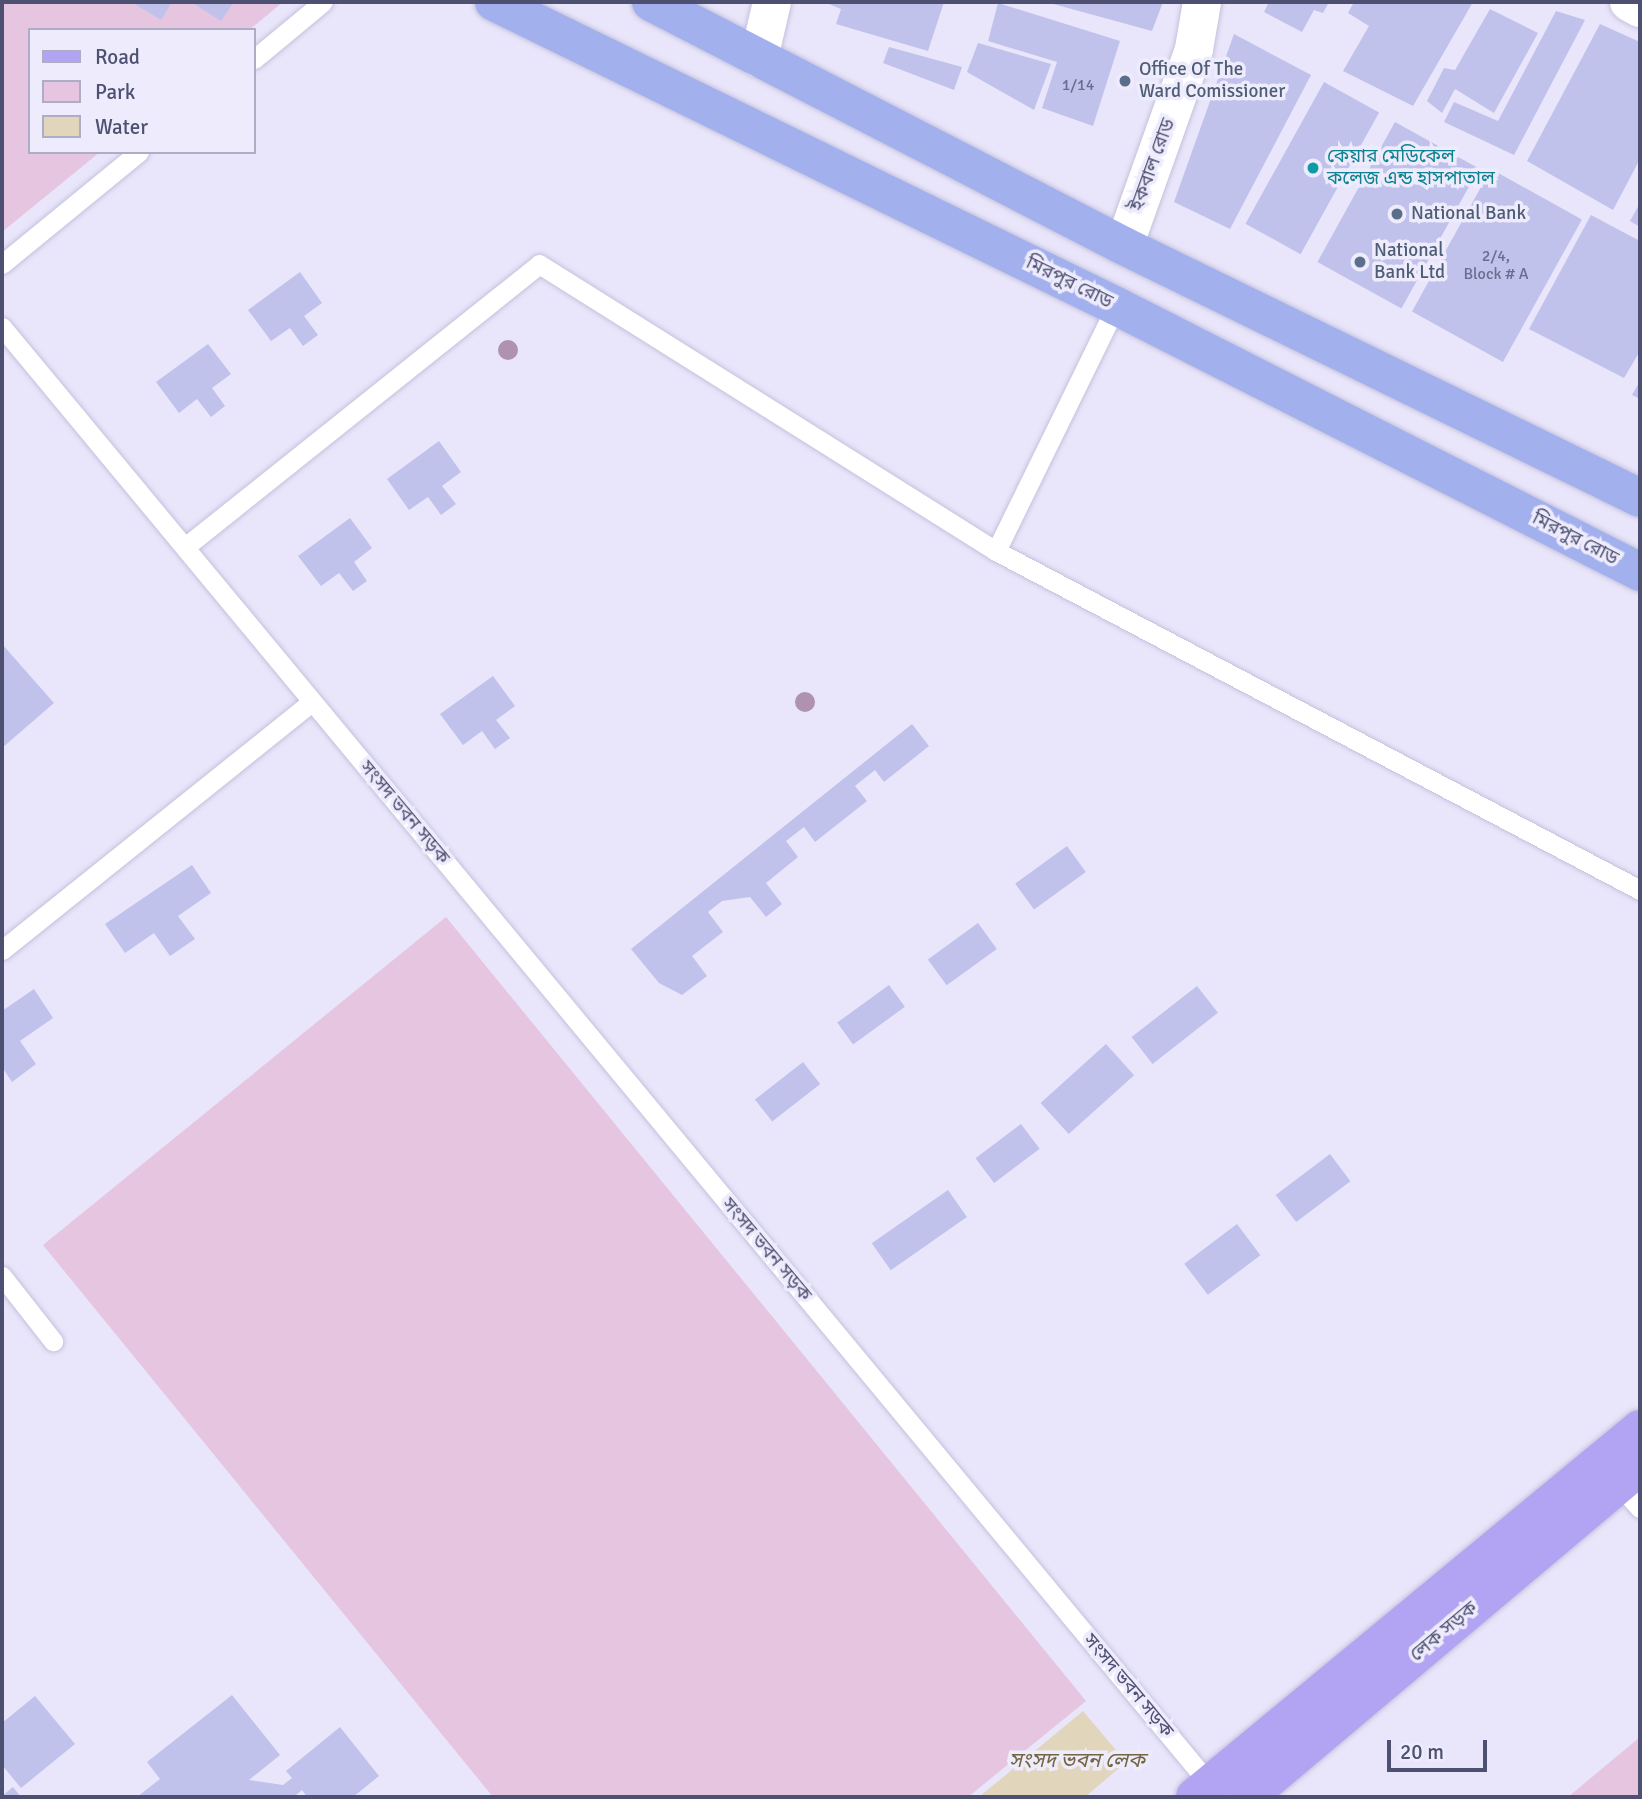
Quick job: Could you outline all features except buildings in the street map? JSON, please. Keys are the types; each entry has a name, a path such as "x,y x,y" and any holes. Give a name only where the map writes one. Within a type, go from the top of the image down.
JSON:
{"highway":[{"name":"মিরপুর রোড","path":"494,2 1116,306 1640,572"},
{"path":"652,2 1124,246 1640,498"}],"main road":[{"path":"1209,1793 1640,1429"},
{"name":"লেক সড়ক","path":"1247,1797 1633,1486"}],"street":[{"path":"759,58 772,2"},
{"name":"ইকবাল রোড","path":"1124,246 1194,49 1202,2"},
{"path":"1629,2 1640,8"}],"lane":[{"path":"256,56 323,2"},
{"path":"2,264 137,154"},
{"path":"185,547 539,264 996,551 1640,890"},
{"path":"996,551 1116,306"},
{"name":"সংসদ ভবন সড়ক","path":"2,327 1209,1793"},
{"path":"2,950 312,702"},
{"path":"2,1276 52,1340"}],"green space":[{"path":"2,2 283,2 251,28 28,28 28,154 98,154 2,232"},
{"path":"446,917 1086,1701 968,1797 493,1797 43,1245"},
{"path":"1640,1737 1640,1797 1568,1797"}],"water":[{"name":"সংসদ ভবন লেক","path":"1083,1711 1126,1762 1085,1797 979,1797"}],"place":[{"name":"Office Of The Ward Comissioner","path":"1125,81"},
{"name":"কেয়ার মেডিকেল কলেজ এন্ড হাসপাতাল","path":"1313,168"},
{"name":"National Bank","path":"1397,214"},
{"name":"National Bank Ltd","path":"1360,262"}]}
